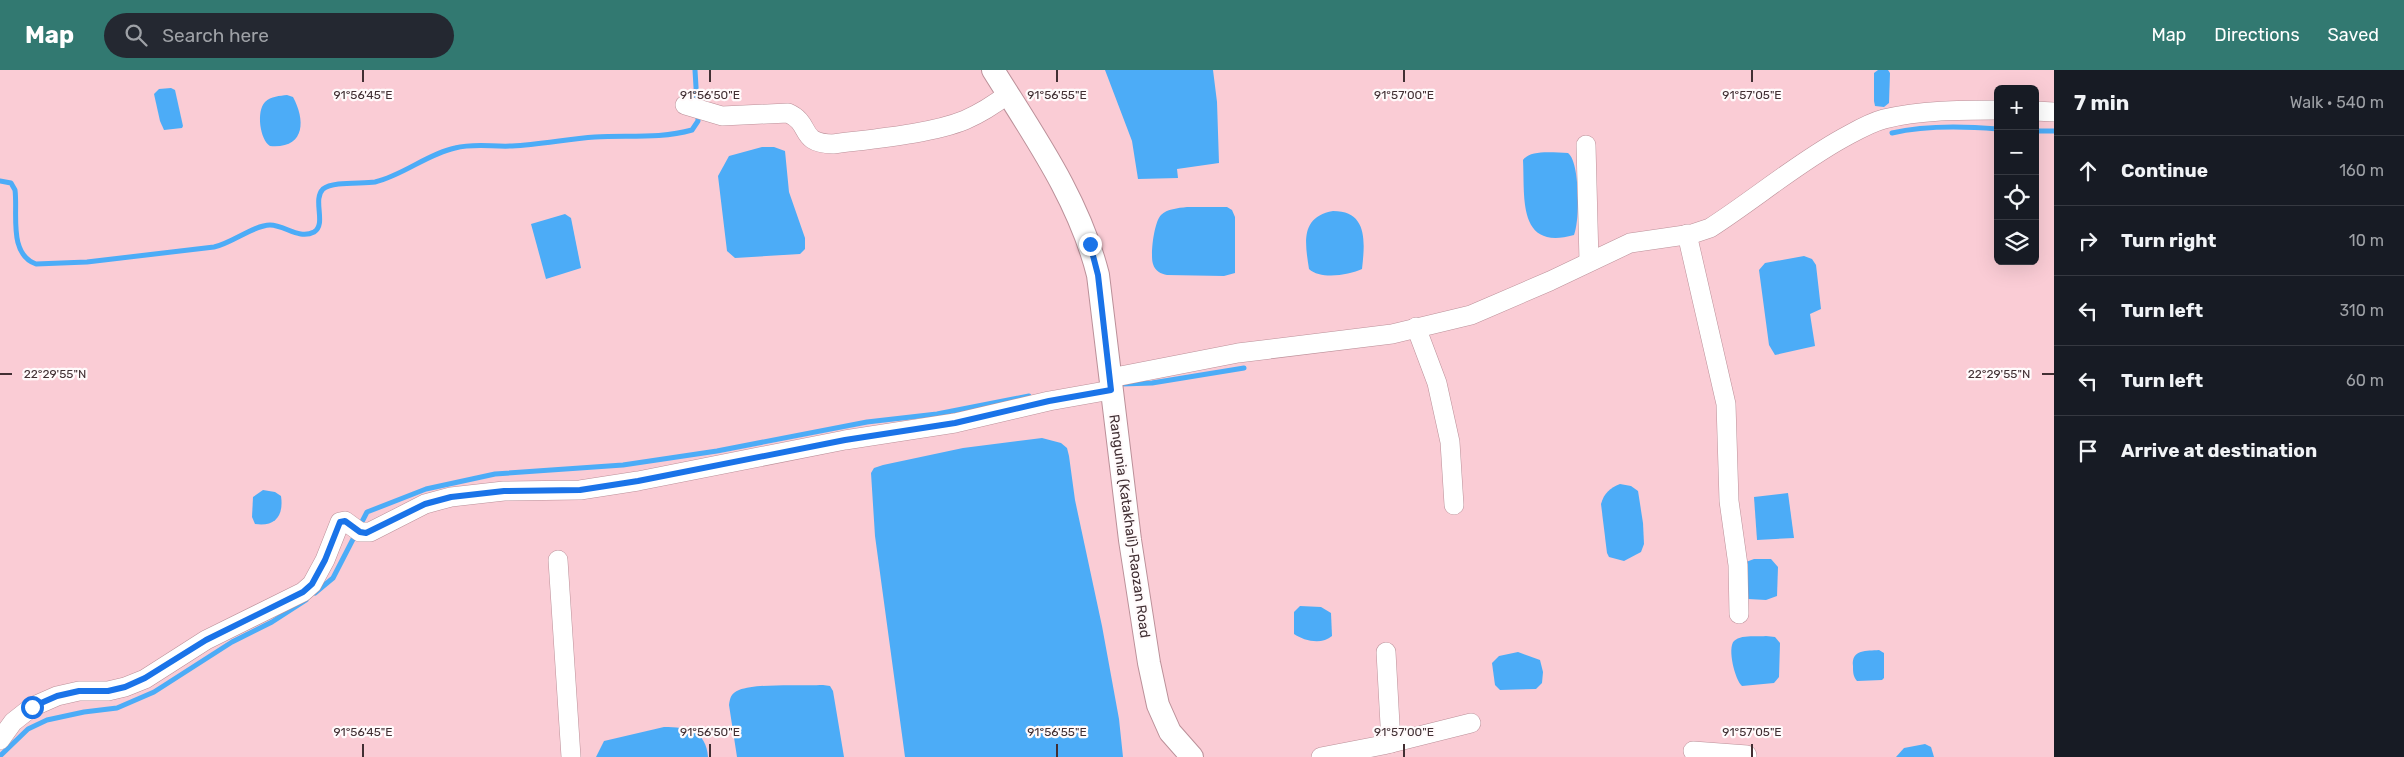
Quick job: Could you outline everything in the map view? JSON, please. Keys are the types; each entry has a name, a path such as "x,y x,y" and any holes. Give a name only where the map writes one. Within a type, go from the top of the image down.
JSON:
{"main road":[{"name":"Rangunia (Katakhali)-Raozan Road","path":"993,70 1044,152 1077,211 1090,244 1098,275 1130,540 1158,705 1170,732 1192,757"}],"street":[{"path":"685,105 722,116 788,113 797,117 812,140 818,144 833,144 939,128 987,110 1008,94"},
{"path":"0,740 13,722 32,707 79,691 108,691 132,684 161,669 206,640 303,592 312,584 325,560 338,524 353,526 370,532 425,504 451,497 504,491 580,490 638,481 845,440 946,425 1238,353 1392,334 1470,314 1550,281 1630,243 1687,234 1710,228 1806,161 1864,126 1883,119 1908,115 1942,111 1994,110"},
{"path":"2039,111 2054,112"},
{"path":"1586,145 1589,261"},
{"path":"1687,234 1726,404 1729,502 1738,565 1739,614"},
{"path":"1416,327 1437,383 1450,442 1454,505"},
{"path":"558,560 571,757"},
{"path":"1386,652 1391,743"},
{"path":"1321,757 1391,743 1470,723"},
{"path":"1692,751 1733,753 1747,755 1747,757"}],"water":[{"path":"1105,70 1213,70 1217,102 1219,163 1177,169 1178,178 1138,179 1132,141"},
{"path":"1878,70 1888,70 1890,73 1889,103 1884,107 1875,106 1874,101 1874,73"},
{"path":"171,88 175,90 183,126 182,128 164,130 154,94 159,89"},
{"path":"287,95 293,97 297,106 300,115 300,132 290,143 282,146 270,146 264,138 260,125 262,106 270,99"},
{"path":"762,147 774,147 785,151 789,192 805,238 805,249 800,254 735,258 727,251 718,176 729,156"},
{"path":"1537,153 1568,153 1572,158 1575,168 1578,192 1574,235 1556,238 1542,235 1533,228 1528,218 1525,205 1523,160"},
{"path":"1187,207 1227,207 1232,210 1235,217 1235,273 1224,276 1167,275 1155,269 1152,260 1152,246 1161,215 1166,211"},
{"path":"1333,211 1344,212 1353,216 1362,230 1364,249 1362,269 1343,275 1328,275 1309,269 1306,250 1307,232 1315,219 1322,214"},
{"path":"565,214 571,218 581,268 546,279 531,224"},
{"path":"1804,256 1812,259 1816,265 1821,309 1810,314 1815,346 1775,355 1769,345 1759,270 1765,263"},
{"path":"1042,438 1061,443 1067,448 1075,500 1102,626 1119,719 1123,757 905,757 875,536 871,473 874,468 883,465 963,448"},
{"path":"1620,484 1631,486 1638,491 1643,523 1644,544 1641,552 1624,561 1609,557 1607,553 1601,504 1608,491"},
{"path":"263,490 275,492 281,496 281,509 277,519 273,522 255,524 252,517 253,497"},
{"path":"1788,493 1794,538 1757,540 1754,497"},
{"path":"1754,559 1771,559 1778,567 1777,596 1766,600 1746,598 1746,562"},
{"path":"1300,606 1321,607 1331,613 1332,636 1328,639 1313,641 1303,639 1294,634 1294,612"},
{"path":"1741,637 1775,637 1780,643 1779,677 1774,683 1742,686 1739,683 1733,664 1732,645 1734,641"},
{"path":"1879,650 1884,653 1884,678 1882,680 1857,681 1853,672 1855,656 1865,651"},
{"path":"1518,652 1540,660 1543,672 1542,683 1536,689 1500,690 1495,685 1492,663 1499,656"},
{"path":"757,686 830,686 833,691 844,757 737,757 729,705 730,698 734,693"},
{"path":"664,727 688,729 694,732 704,741 708,757 596,757 604,741"},
{"path":"1925,744 1931,747 1934,757 1896,757 1904,748"}],"waterway":[{"path":"695,70 697,104"},
{"path":"0,181 11,183 15,190 16,232 21,251 27,259 36,264 87,262 214,247 257,228 270,225 297,233 308,234 318,228 320,194 328,186 375,182 386,179 435,155 462,147 522,145 595,137 656,136 680,133 692,130 698,121 698,113"},
{"path":"1892,133 1944,127 1994,129"},
{"path":"2039,131 2054,131"},
{"path":"1122,384 1152,383 1244,368"},
{"path":"315,593 333,578 367,512 426,489 495,474 623,465 717,451 867,422 937,414 1029,396"},
{"path":"0,756 28,729 47,720 84,712 117,708 154,692 232,642 272,622 306,600"}],"route":[{"path":"32,707 57,696 79,691 108,691 125,687 145,678 206,640 303,592 312,584 325,560 340,522 345,521 360,532 366,533 425,504 451,497 504,491 580,490 638,481 845,440 919,430 1049,401 1111,390 1098,275 1090,244"}]}
